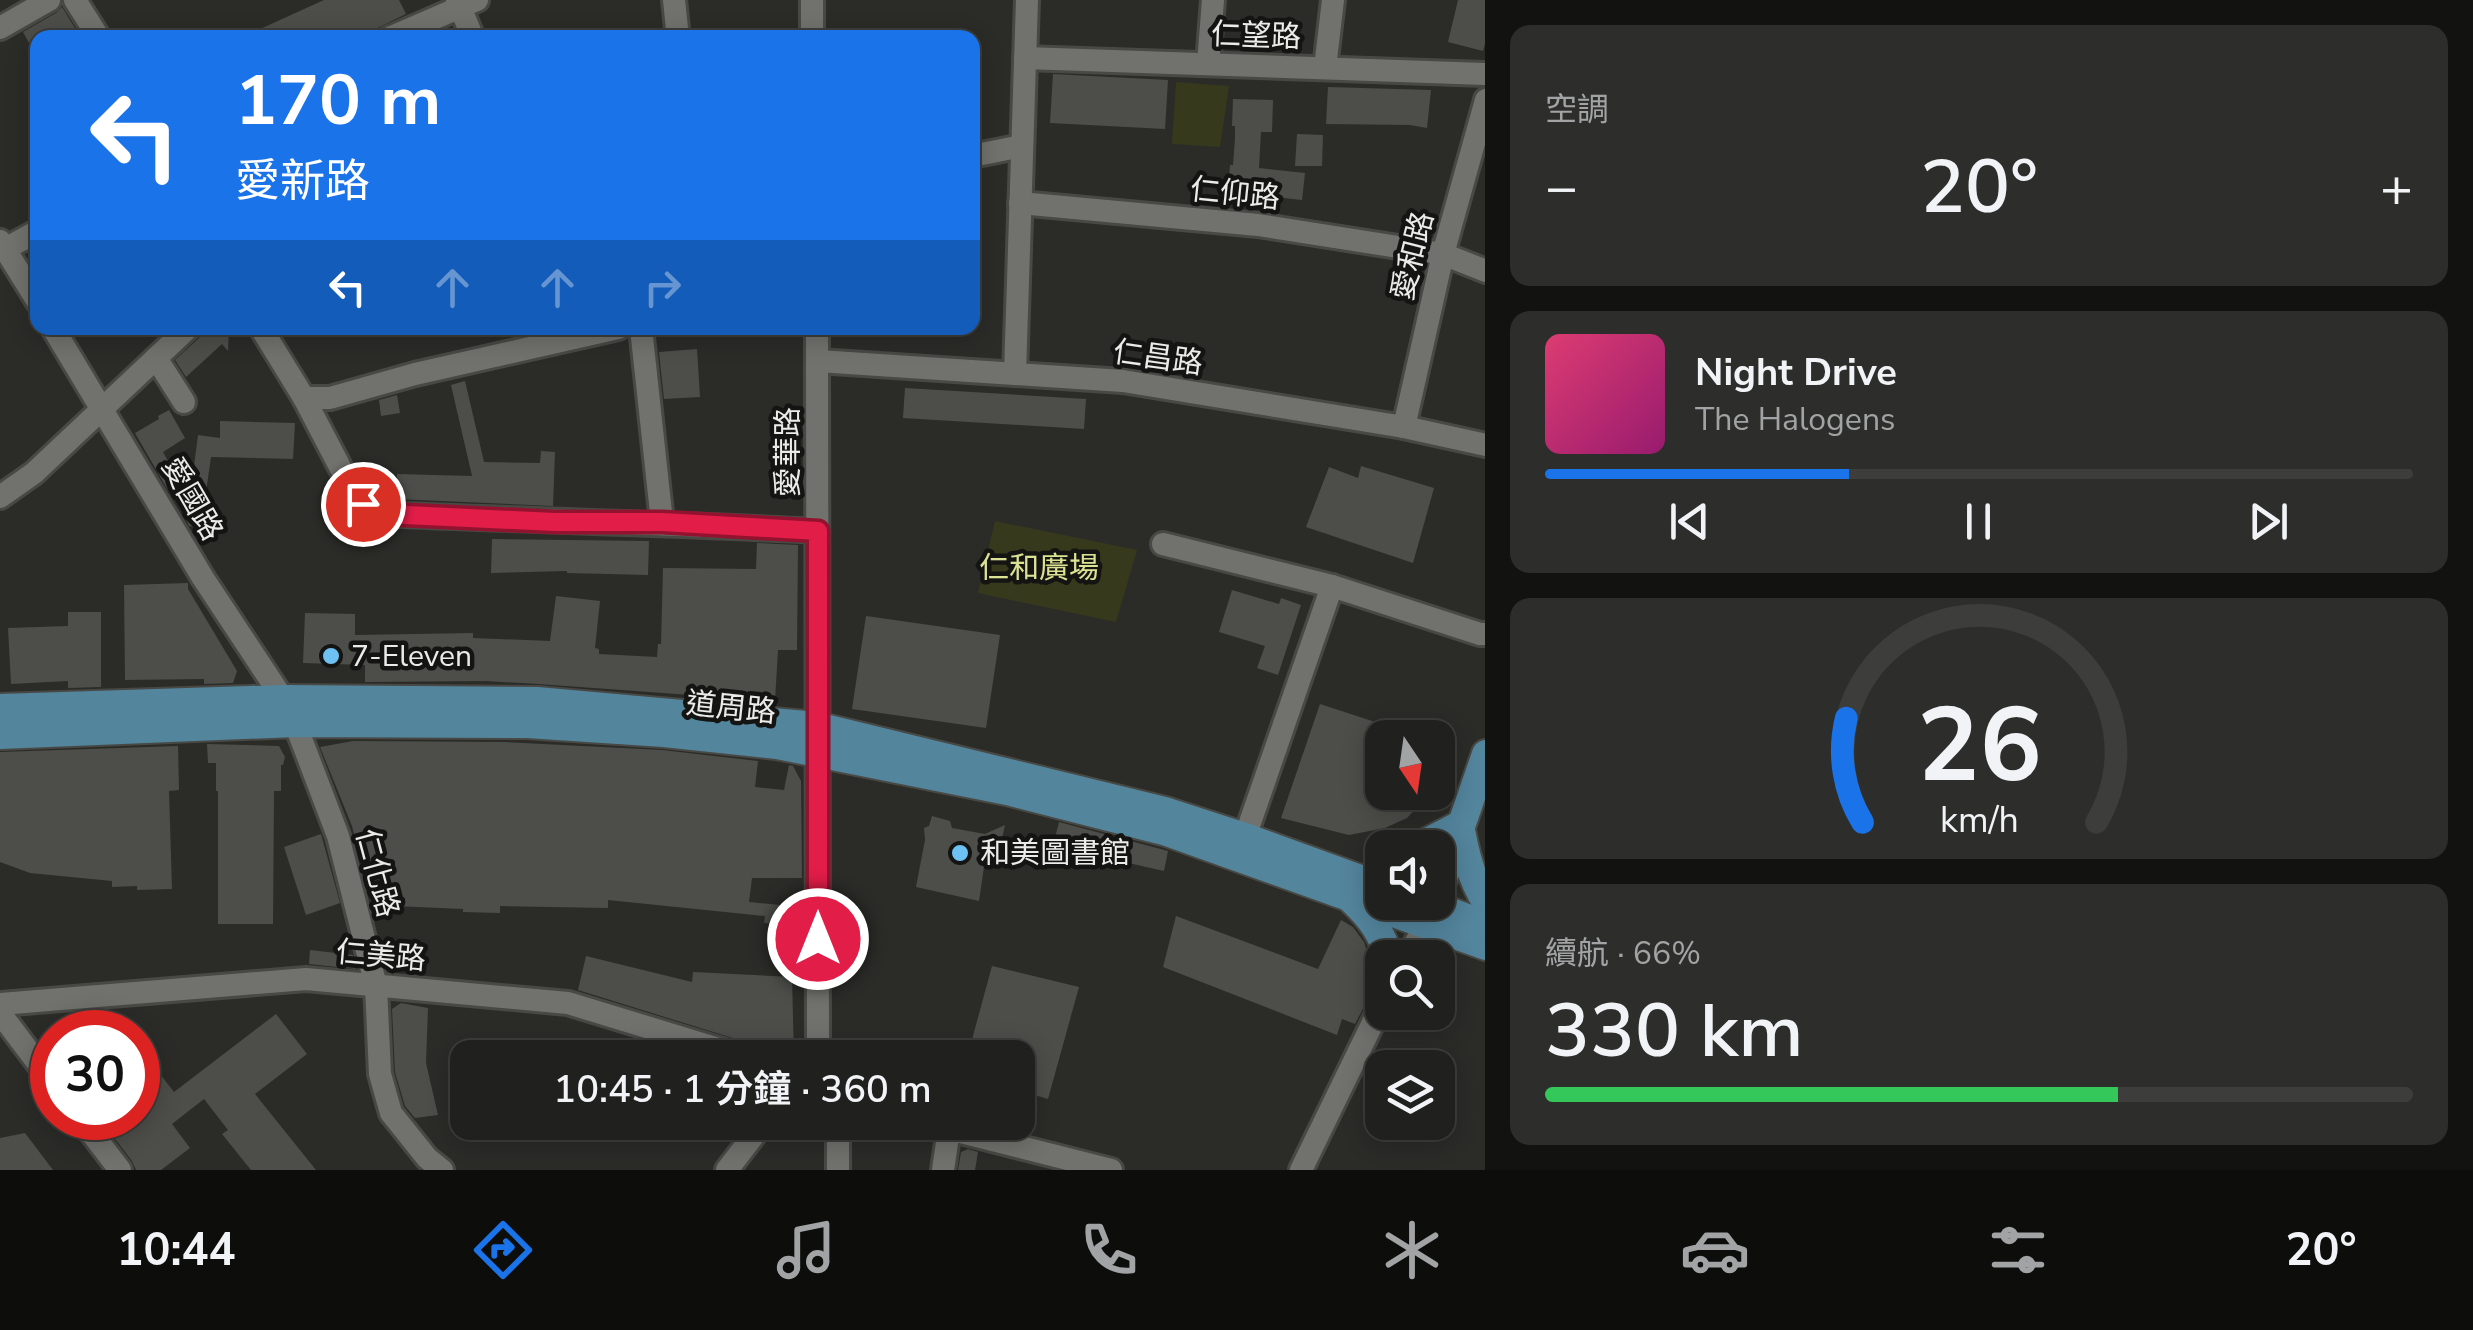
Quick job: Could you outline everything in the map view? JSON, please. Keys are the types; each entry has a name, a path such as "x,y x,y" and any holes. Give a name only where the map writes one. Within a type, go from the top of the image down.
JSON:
{"main road":[{"name":"道周路","path":"0,708 289,711 664,732 777,745 818,739 1165,811 1365,881"},
{"name":"道周路","path":"0,735 289,711"},
{"name":"道周路","path":"818,739 1167,832 1352,900 1365,901"},
{"path":"1455,839 1485,757"},
{"path":"1450,830 1460,825"},
{"path":"1460,825 1466,856 1485,900"},
{"path":"1342,872 1365,867"},
{"path":"1352,900 1373,920 1384,940"},
{"name":"道周路","path":"1455,914 1485,925"},
{"name":"道周路","path":"1450,920 1485,945"}],"street":[{"path":"0,28 49,0"},
{"path":"75,0 93,30"},
{"path":"674,0 677,30"},
{"path":"812,0 812,30"},
{"path":"1016,374 1026,0"},
{"path":"1208,64 1213,0"},
{"path":"1325,68 1333,0"},
{"path":"405,30 465,2 470,30"},
{"name":"仁望路","path":"1025,58 1485,74"},
{"name":"愛和路","path":"1404,427 1443,254 1485,104"},
{"path":"980,154 1022,146"},
{"name":"仁仰路","path":"1020,203 1258,226 1443,254 1485,272"},
{"path":"30,234 2,245 30,289"},
{"name":"愛國路","path":"58,335 203,578 289,711"},
{"path":"3,487 34,473 181,335"},
{"path":"266,335 352,490 363,504 384,514 818,531"},
{"path":"304,398 330,398 415,374 587,335"},
{"path":"642,335 662,522"},
{"name":"愛華路","path":"816,335 818,1040"},
{"path":"156,358 184,402"},
{"name":"仁昌路","path":"818,361 1122,381 1404,427 1485,445"},
{"path":"1164,544 1332,586 1485,634"},
{"path":"1245,837 1332,586"},
{"name":"仁化路","path":"289,711 338,836 376,986 380,1074 391,1113 427,1158 442,1170"},
{"name":"仁美路","path":"0,1004 306,979 568,1002 690,1040"},
{"path":"0,1013 30,1053"},
{"path":"1301,1170 1369,1030"},
{"path":"97,1140 120,1170"},
{"path":"727,1170 750,1140"},
{"path":"838,1140 838,1170"},
{"path":"942,1140 943,1170"},
{"path":"995,1140 1111,1170"}],"green space":[{"path":"1176,82 1229,86 1220,147 1172,144"},
{"name":"仁和廣場","path":"995,521 1137,550 1116,622 978,593"}],"building":[{"path":"324,0 399,0 406,14 373,30 258,30"},
{"path":"1458,0 1485,0 1483,51 1448,42"},
{"path":"62,7 76,30 30,30 30,45 23,32"},
{"path":"1053,74 1168,80 1165,129 1050,123"},
{"path":"1328,87 1431,90 1427,128 1326,124"},
{"path":"1233,99 1273,100 1272,132 1261,132 1259,168 1305,173 1302,200 1228,192 1235,139"},
{"path":"1297,134 1323,135 1322,166 1295,166"},
{"path":"229,335 228,351 222,344 186,377 175,360 199,338"},
{"path":"697,349 700,397 664,399 659,352"},
{"path":"465,381 484,462 540,463 541,451 555,452 553,506 396,499 397,474 472,476 451,385"},
{"path":"905,388 1086,399 1084,429 903,418"},
{"path":"397,395 400,413 381,416 379,400"},
{"path":"169,410 185,438 163,452 181,485 169,492 135,433"},
{"path":"220,421 295,423 293,459 211,457 201,527 189,526 198,435 220,438"},
{"path":"1361,466 1434,488 1413,563 1306,527 1329,467 1358,478"},
{"path":"492,539 649,541 648,575 491,573"},
{"path":"757,543 798,545 797,650 778,650 775,701 486,681 365,682 365,665 303,663 305,613 355,614 355,635 473,633 473,638 550,641 556,596 600,601 595,648 599,654 657,657 661,644 663,568 756,569"},
{"path":"188,583 237,671 233,683 204,684 204,679 125,680 124,585"},
{"path":"1232,590 1279,604 1281,598 1301,605 1278,675 1257,668 1265,646 1219,632"},
{"path":"68,612 101,612 101,687 68,688 68,681 11,684 8,628 68,626"},
{"path":"866,616 1000,635 986,728 852,709"},
{"path":"1320,704 1369,720 1365,720 1365,810 1414,810 1385,828 1349,835 1281,818"},
{"path":"353,741 504,742 662,750 758,761 755,787 784,790 789,765 793,766 801,781 802,878 752,878 749,902 803,907 800,926 764,923 765,916 608,900 608,908 500,906 500,913 372,907 352,826 320,747"},
{"path":"207,744 279,746 285,757 281,765 281,791 274,791 273,924 218,924 218,791 216,763 208,763"},
{"path":"178,746 179,790 169,791 172,889 112,887 112,881 30,873 0,862 0,752"},
{"name":"和美圖書館","path":"932,816 950,821 952,828 985,834 1005,825 996,866 984,867 979,901 916,887 924,828 929,826"},
{"path":"1059,822 1168,851 1164,871 1053,846"},
{"path":"321,834 340,903 306,915 284,847"},
{"path":"1176,916 1318,969 1341,920 1353,927 1365,945 1365,1005 1355,1024 1342,1019 1337,1035 1163,967"},
{"path":"310,950 353,955 356,969 309,964"},
{"path":"586,956 692,982 693,972 792,977 794,1040 739,1040 578,990"},
{"path":"992,966 1079,987 1048,1099 1035,1095 1035,1040 972,1040"},
{"path":"401,1003 428,1008 426,1063 438,1115 415,1118 405,1106 395,1072 392,1009"},
{"path":"276,1014 307,1054 255,1094 316,1170 251,1170 222,1134 228,1130 204,1099 172,1124 190,1148 161,1170 136,1170 116,1140 160,1140 160,1074 174,1092"},
{"path":"25,1133 53,1170 0,1170 0,1138"},
{"path":"961,1152 978,1152 975,1170 958,1170"}],"place":[{"name":"7-Eleven","path":"331,656"},
{"name":"和美圖書館","path":"960,853"}],"route":[{"path":"363,504 384,514 818,531 818,939"}]}
